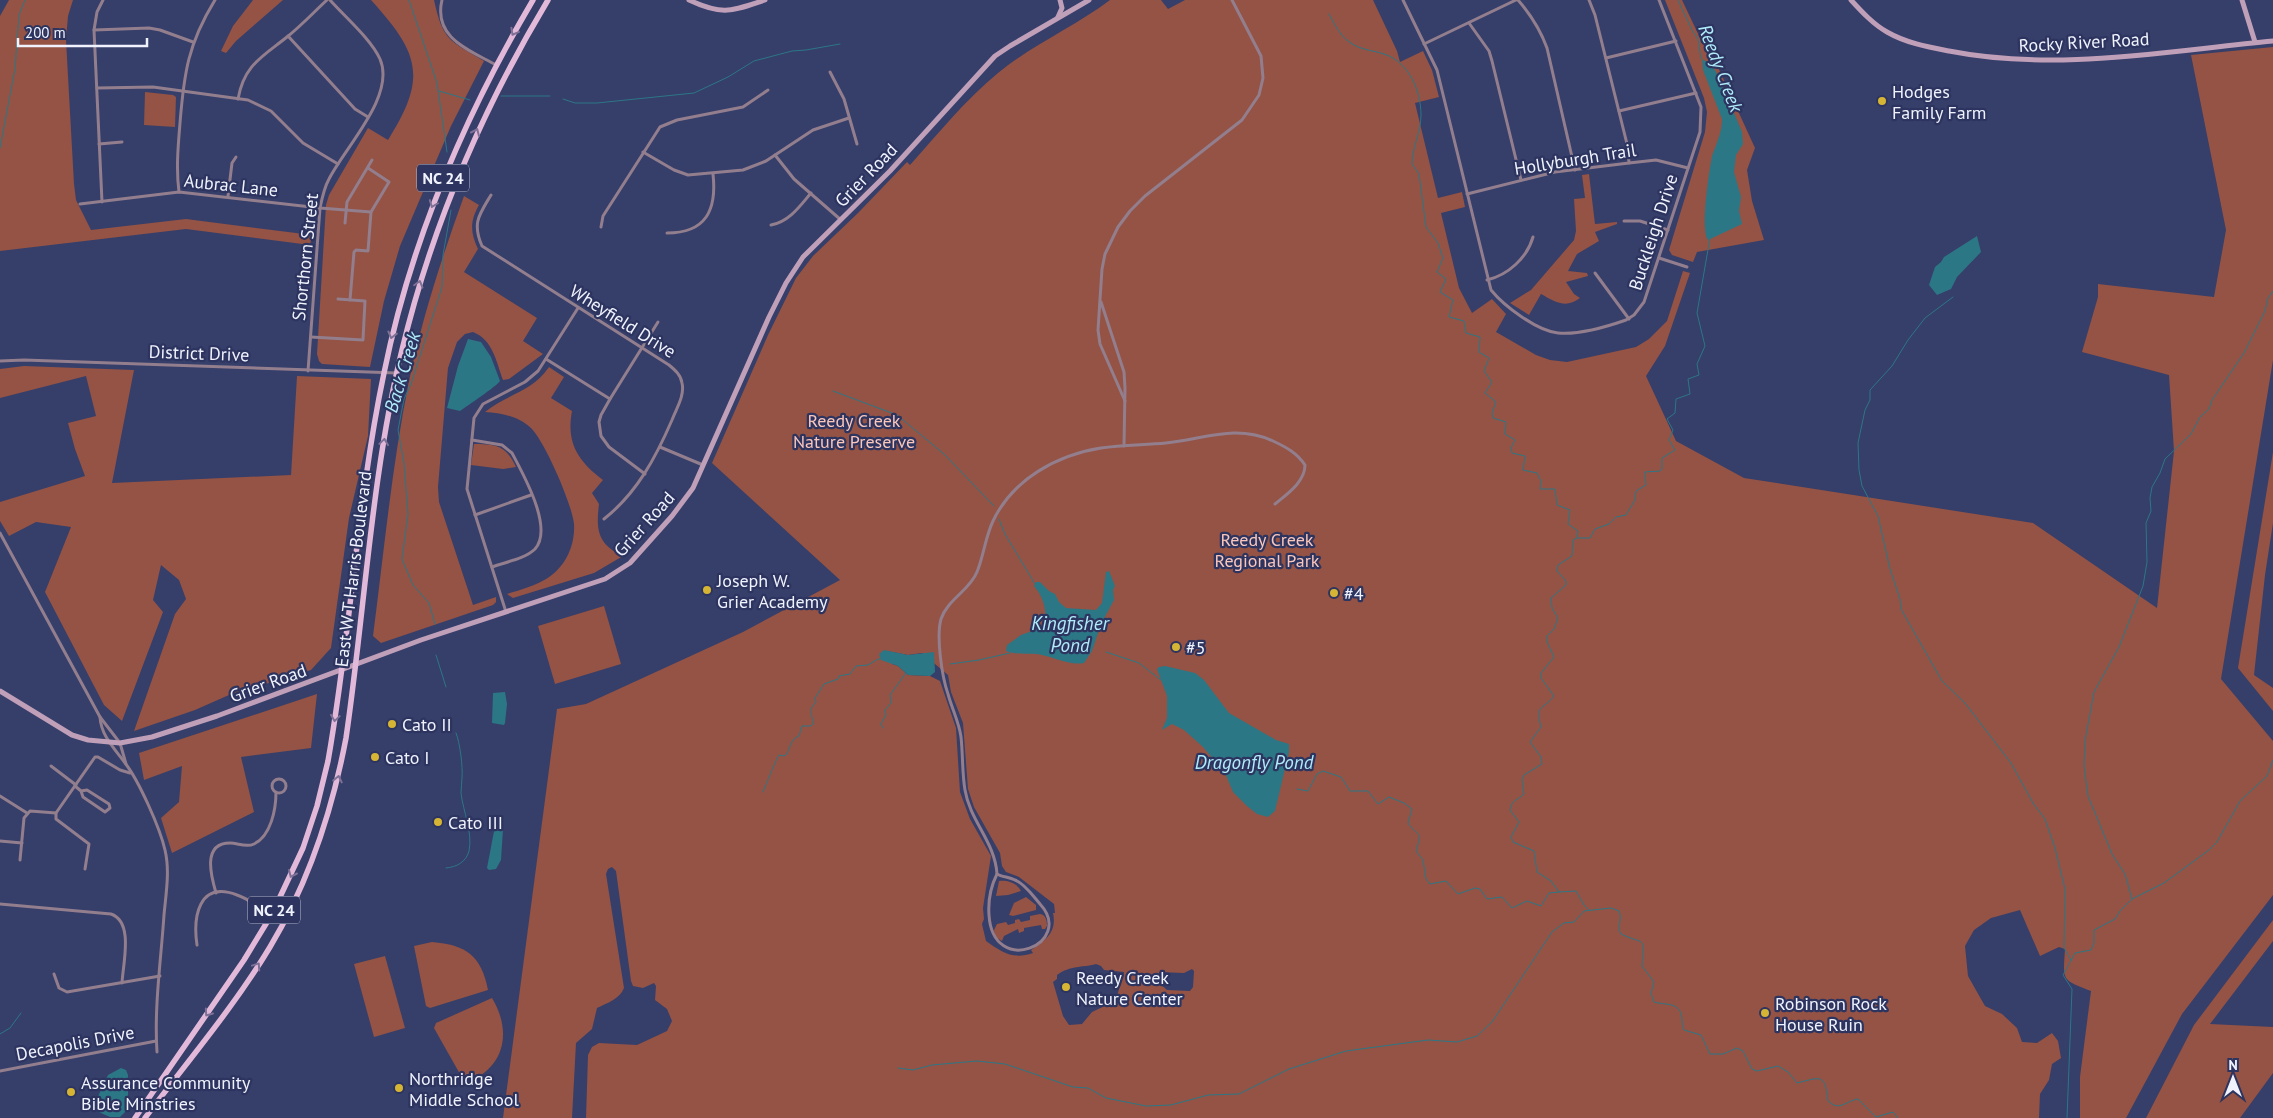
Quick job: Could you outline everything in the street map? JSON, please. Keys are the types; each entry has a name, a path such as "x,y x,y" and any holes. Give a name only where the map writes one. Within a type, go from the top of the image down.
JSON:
{"main road":[{"name":"East W T Harris Boulevard","path":"135,1118 244,960 272,914 296,864 317,806 329,754 372,435 384,373 402,298 428,217 462,134 496,64 533,0"},
{"name":"East W T Harris Boulevard","path":"145,1118 260,963 304,881 327,820 338,781 347,731 387,421 423,270 453,187 493,97 548,0"}],"street":[{"path":"102,202 94,30 97,12 103,0"},
{"path":"179,192 177,168 183,91 188,58 193,42 215,0"},
{"path":"238,99 240,86 251,65 329,0"},
{"name":"Shorthorn Street","path":"308,371 320,208 324,190 368,117 381,92 384,80 380,60 373,48 329,0"},
{"path":"442,0 441,18 447,34 462,46 496,64"},
{"path":"689,0 714,10 723,11 765,0"},
{"path":"1060,0 1072,12 1089,0"},
{"path":"1056,20 1062,9 1060,0"},
{"path":"1125,400 1100,344 1098,330 1100,292 1106,252 1122,220 1145,196 1242,120 1259,95 1263,78 1261,56 1232,0"},
{"path":"1404,0 1437,70 1487,280 1491,290 1506,306 1555,333 1571,333 1629,319 1595,273"},
{"path":"1424,44 1517,0 1531,15 1540,30 1547,48 1575,170"},
{"path":"1589,0 1595,14 1606,58 1629,163"},
{"name":"Buckleigh Drive","path":"1629,319 1644,302 1700,132 1702,118 1696,93 1659,0"},
{"name":"Rocky River Road","path":"1851,0 1878,26 1899,38 1935,48 2001,58 2051,61 2090,59 2273,41"},
{"path":"2242,0 2255,42"},
{"name":"Grier Road","path":"0,691 62,731 80,739 120,744 152,737 207,719 356,664 605,579 621,570 652,540 683,503 703,466 769,317 786,283 808,251 890,171 995,56 1072,12"},
{"path":"1470,23 1489,52 1492,61 1520,180"},
{"path":"94,30 149,28 193,42"},
{"path":"288,36 355,109 368,117"},
{"path":"1606,58 1676,41"},
{"path":"830,72 836,81 857,144"},
{"path":"97,88 144,87 238,99 260,104 293,130 303,143 338,164"},
{"path":"601,227 603,216 642,152 655,133 664,124 743,106 768,90"},
{"path":"1619,111 1696,93"},
{"path":"642,152 681,173 713,174 754,167 813,130 849,118"},
{"path":"99,144 122,142"},
{"path":"775,155 794,179 841,220"},
{"path":"228,196 232,163 236,157"},
{"path":"345,223 347,202 372,160"},
{"name":"Hollyburgh Trail","path":"1467,194 1520,180 1629,163 1666,161 1688,168"},
{"path":"350,300 354,252 356,250 368,251 371,212 389,182 368,168"},
{"path":"667,233 688,231 706,217 714,201 713,174"},
{"name":"Aubrac Lane","path":"80,204 179,192 371,212"},
{"path":"771,224 782,222 789,218 811,193"},
{"name":"Wheyfield Drive","path":"491,195 481,210 477,222 476,230 482,246 676,370 682,384 681,399 660,447 645,474 616,509 604,518"},
{"path":"1624,221 1640,221 1668,230"},
{"path":"1487,280 1505,274 1511,269 1531,245 1533,237"},
{"path":"1659,258 1687,267"},
{"path":"1100,292 1102,310 1124,372 1124,446"},
{"path":"311,337 363,340 365,301 338,299"},
{"path":"506,612 467,489 474,418 483,404 533,376 578,308"},
{"path":"645,474 609,447 601,436 601,415 658,322"},
{"path":"546,358 610,398"},
{"name":"District Drive","path":"0,361 24,360 397,373"},
{"path":"997,874 1016,880 1048,912 1050,927 1042,940 1025,950 1013,950 997,941 991,933 988,909 993,882 997,874 995,856 974,818 965,792 961,737 947,692 940,635 943,615 974,580 984,544 994,520 1011,495 1024,481 1049,464 1074,454 1102,448 1181,441 1241,432 1258,434 1289,449 1305,465 1305,472 1300,481 1276,504"},
{"path":"472,440 493,442 502,445 512,453 532,495 541,522 541,539 534,549 522,556 492,567"},
{"path":"660,447 703,466"},
{"path":"475,515 532,495"},
{"path":"0,533 100,717 120,744 130,773 156,821 166,854 167,876 156,1041 157,1052"},
{"path":"100,717 110,744 126,764"},
{"path":"85,869 89,844 56,819 56,813 96,757 120,770 130,773"},
{"path":"51,766 81,791 83,797 105,812 110,808 109,804 87,790 81,791"},
{"path":"216,893 210,863 213,852 217,847 224,844 252,845 259,840 267,829 276,809 276,792 272,787 273,782 276,779 283,780 285,788 283,792 276,792"},
{"path":"0,796 28,812 56,813"},
{"path":"20,860 24,818 28,812"},
{"path":"0,841 22,843"},
{"path":"197,945 196,912 204,899 216,893 238,895 272,914"},
{"path":"0,904 111,914 118,917 125,928 122,983"},
{"path":"54,974 57,985 64,992 160,976"},
{"name":"Decapolis Drive","path":"0,1071 156,1041"}],"green space":[{"path":"9,0 73,0 68,16 66,40 74,184 76,200 91,230 186,219 312,235 310,245 186,229 0,251 0,16"},
{"path":"253,0 283,0 236,41 226,53 221,51 233,26"},
{"path":"371,0 434,0 437,14 449,38 484,61 451,126 400,246 384,301 370,367 322,364 317,354 326,205 329,195 368,128 388,140 401,118 409,99 413,82 412,66 408,51 400,35"},
{"path":"1110,0 1161,0 1168,9 1185,0 1373,0 1397,51 1400,62 1423,51 1432,70 1439,97 1415,103 1438,198 1462,192 1465,207 1441,213 1459,288 1472,313 1492,299 1506,314 1496,332 1536,355 1550,360 1567,362 1636,347 1649,339 1667,321 1683,271 1690,273 1665,346 1646,376 1676,441 1744,478 2033,523 2157,608 2174,451 2169,375 2082,352 2098,297 2098,284 2214,297 2226,230 2191,55 2273,47 2273,360 2221,679 2273,741 2273,895 2182,1014 2126,1118 2080,1118 2080,1077 2091,991 2074,984 2066,978 2064,973 2065,949 2059,947 2040,956 2020,910 1991,918 1974,930 1965,946 1968,976 1985,1006 2002,1014 2017,1028 2022,1042 2037,1043 2052,1033 2058,1041 2061,1058 2052,1064 2049,1080 2040,1094 2039,1118 586,1118 588,1055 592,1047 599,1043 637,1045 667,1031 672,1021 667,1009 655,1000 656,986 654,983 643,988 633,986 631,981 616,871 612,867 608,869 606,874 624,988 616,998 597,1008 592,1029 576,1043 572,1118 503,1118 557,709 586,704 743,632 840,580 712,463 768,335 796,278 813,256 907,162 910,165 974,94 1011,63","holes":["887,651 908,655 922,653 948,675 951,692 963,723 968,789 974,807 1000,853 1002,866 1006,872 1019,877 1054,904 1055,913 1053,913 1052,930 1046,939 1031,950 1033,953 1019,956 1008,954 986,941 982,924 991,856 970,819 960,792 956,728 940,681 930,676 908,675 898,666 892,664","1096,964 1104,970 1124,972 1117,996 1113,1002 1092,1012 1082,1024 1069,1025 1063,1016 1053,982 1057,979 1057,975 1076,967","1192,969 1194,971 1193,987 1190,991 1167,990 1159,983 1159,972 1184,973"]},
{"path":"1665,0 1682,0 1702,42 1706,41 1755,148 1747,170 1752,201 1764,240 1697,252 1693,262 1672,255 1669,250 1705,132 1707,112 1704,98"},
{"path":"145,92 176,97 175,127 144,125"},
{"path":"1589,174 1595,224 1617,222 1617,224 1595,232 1599,241 1577,254 1568,271 1587,273 1588,276 1566,282 1574,294 1580,298 1565,304 1556,302 1541,294 1529,315 1510,303 1531,290 1574,240 1576,231 1574,199 1585,198 1582,175"},
{"path":"464,196 479,205 472,227 478,249 464,272 537,318 523,341 543,354 509,379 503,380 493,352 485,340 473,332 465,334 457,342 448,368 438,487 439,502 473,605 496,597 496,602 493,605 381,643 373,636 393,476 403,413 414,357 426,311"},
{"path":"24,366 134,370 112,483 291,475 297,376 371,379 368,436 349,518 331,648 311,670 229,695 195,710 134,731 175,614 186,599 179,580 161,565 153,600 163,612 122,721 104,705 45,592 71,527 36,522 9,536 0,521 0,502 85,476 68,423 96,416 86,376 0,398 0,369"},
{"path":"549,367 564,377 551,398 572,411 571,433 576,450 587,466 603,480 592,493 599,504 598,528 600,535 608,546 623,556 594,573 513,598 507,594 543,581 560,567 567,558 571,547 574,536 574,524 557,474 537,435 521,421 497,413 485,412 535,382"},
{"path":"474,444 495,446 504,450 516,467 503,469 471,465"},
{"path":"2273,452 2273,523 2254,675 2273,688 2273,711 2238,668"},
{"path":"604,606 621,664 555,684 538,626"},
{"path":"317,694 311,748 241,757 254,812 172,853 161,818 179,802 182,766 144,780 139,753"},
{"path":"999,881 1012,883 1021,891 996,896"},
{"path":"1026,897 1036,905 1036,910 1013,916 1009,915 1014,903"},
{"path":"1044,915 1046,920 1047,926 1045,929 1042,929 1041,925 1024,928 1024,931 1019,933 1018,929 1004,936 1002,941 995,937 994,930 997,924 1006,922 1008,925 1015,923 1015,920 1019,919 1021,922 1030,920 1030,916"},
{"path":"2273,920 2273,941 2210,1024 2273,1027 2273,1073 2240,1118 2146,1118 2194,1025"},
{"path":"432,942 454,946 470,954 481,968 488,990 430,1008 426,1006 414,946"},
{"path":"385,956 405,1028 374,1037 354,964"},
{"path":"492,998 502,1024 503,1037 501,1048 489,1069 465,1083 434,1028 436,1023"}],"water":[{"path":"1702,59 1712,65 1720,79 1742,132 1743,144 1736,155 1734,172 1741,197 1739,211 1742,224 1708,240 1705,224 1707,187 1712,156 1720,134 1722,119 1703,70"},
{"path":"1977,236 1981,252 1957,277 1951,289 1937,295 1929,285 1935,267 1944,257"},
{"path":"468,339 481,342 491,357 500,381 460,411 447,408 458,366"},
{"name":"Kingfisher Pond","path":"1109,571 1115,586 1113,590 1114,600 1101,624 1092,651 1084,663 1078,664 1043,655 1006,651 1007,645 1021,635 1043,627 1045,611 1040,595 1034,586 1036,582 1040,582 1055,594 1059,602 1066,608 1096,610 1102,603 1106,572"},
{"path":"884,650 908,655 934,652 935,672 930,676 908,675 898,666 881,660 879,654"},
{"name":"Dragonfly Pond","path":"1165,666 1195,673 1204,680 1229,713 1276,740 1289,744 1289,752 1275,811 1268,817 1257,814 1233,792 1225,773 1203,747 1184,730 1172,724 1162,730 1167,718 1167,696 1157,669"},
{"path":"505,692 507,704 505,723 504,725 492,723 493,693"},
{"path":"495,826 502,826 503,829 501,860 496,869 489,870 487,868"},
{"path":"121,1068 126,1070 128,1075 128,1109 120,1117 110,1117 94,1110 94,1105 108,1075"}],"waterway":[{"path":"0,148 15,69 19,15 25,0"},
{"name":"Back Creek","path":"409,0 437,83 447,152"},
{"name":"Reedy Creek","path":"1678,0 1698,39 1701,59"},
{"path":"1329,14 1339,32 1348,41 1361,48 1393,58 1407,70 1412,78 1419,96 1421,115 1412,164 1419,174 1426,227 1438,243 1443,258 1437,272 1446,279 1440,292 1453,300 1449,317 1464,321 1466,333 1480,337 1479,352 1489,358 1484,371 1492,382 1485,393 1496,402 1492,413 1493,418 1506,422 1505,434 1515,440 1511,448 1512,453 1525,456 1523,470 1537,473 1541,481 1540,489 1555,489 1557,505 1570,510 1568,524 1578,531 1577,537"},
{"path":"563,99 575,103 597,103 694,93 728,77 754,61 792,51 840,44"},
{"path":"439,91 470,100"},
{"path":"501,96 550,96"},
{"name":"Back Creek","path":"435,624 429,603 413,585 402,559 408,514 404,463 398,430 404,399 411,384 442,287 443,255 451,210"},
{"name":"Reedy Creek","path":"1589,910 1576,891 1559,892 1551,881 1537,872 1534,851 1513,842 1511,837 1519,822 1510,810 1513,802 1524,794 1522,780 1524,775 1542,764 1541,757 1530,742 1541,727 1539,711 1554,696 1541,678 1541,673 1554,657 1547,642 1547,636 1554,629 1558,618 1552,608 1551,598 1566,585 1566,581 1557,571 1558,565 1572,556 1573,540 1577,538 1590,538 1595,529 1609,524 1616,517 1626,515 1635,500 1636,491 1646,485 1645,472 1660,471 1662,469 1662,458 1675,450 1669,440 1673,430 1667,419 1675,413 1676,399 1690,394 1688,379 1699,375 1697,364 1705,346 1697,313 1710,238"},
{"path":"2132,899 2125,874 2112,854 2088,796 2084,766 2085,741 2094,692 2119,647 2143,586 2147,562 2146,523 2151,511 2150,498 2152,487 2165,459 2191,434 2200,417 2209,409 2212,400 2244,353 2265,311 2268,298 2273,291"},
{"path":"1953,297 1925,318 1908,340 1892,366 1870,390 1870,400 1865,410 1858,443 1859,470 1862,486 1878,516 1901,609 1942,681 1965,703 2011,763 2033,803 2045,819 2055,848 2065,889 2064,948 2071,960"},
{"path":"833,391 897,415 944,454 994,506"},
{"path":"999,519 1005,534 1035,584"},
{"path":"1106,652 1139,663 1161,680"},
{"path":"950,664 1010,653"},
{"name":"Back Creek","path":"436,655 446,687"},
{"path":"763,792 779,755 784,756 787,754 792,741 799,736 802,726 811,726 813,724 811,711 816,702 815,698 824,684 838,679 839,676 850,674 856,666 868,665 878,659 882,659"},
{"path":"883,728 881,724 886,715 885,710 891,703 890,695 906,673"},
{"name":"Back Creek","path":"446,868 463,861 468,855 470,844 469,829 461,793 462,762 456,733"},
{"path":"2067,1118 2072,989 2063,975 2075,953 2091,950 2094,943 2094,930 2115,919 2132,899 2164,883 2209,850 2217,842 2240,801 2267,776 2273,760"},
{"path":"1297,789 1308,791 1317,774 1323,771 1341,777 1350,791 1368,791 1378,804 1389,797 1404,803 1412,809 1408,823 1419,836 1416,851 1423,860 1426,879 1430,884 1446,881 1458,894 1475,888 1480,889 1487,899 1502,897 1512,908 1527,901 1541,906 1549,893 1559,892"},
{"path":"898,1068 913,1070 932,1065 977,1061 1005,1064 1073,1087 1088,1088 1106,1098 1146,1106 1171,1105 1208,1095 1239,1094 1289,1069 1346,1051 1428,1040 1457,1042 1477,1036 1492,1022 1552,932 1564,923 1574,922 1584,911 1611,908 1619,911 1619,929 1621,934 1642,942 1642,966 1654,982 1651,993 1654,1002 1677,1007 1681,1014 1684,1030 1701,1035 1710,1054 1723,1054 1737,1048 1743,1051 1752,1069 1757,1071 1778,1066 1788,1072 1797,1083 1820,1079 1825,1086 1828,1101 1836,1106 1858,1099 1876,1117 1893,1112 1898,1118"},
{"path":"0,1034 10,1028 21,1013"}],"place":[{"name":"Hodges Family Farm","path":"1882,101"},
{"name":"Joseph W. Grier Academy","path":"707,590"},
{"name":"#4","path":"1334,593"},
{"name":"#5","path":"1176,647"},
{"name":"Cato II","path":"392,724"},
{"name":"Cato I","path":"375,757"},
{"name":"Cato III","path":"438,822"},
{"name":"Reedy Creek Nature Center","path":"1066,987"},
{"name":"Robinson Rock House Ruin","path":"1765,1013"},
{"name":"Northridge Middle School","path":"399,1088"},
{"name":"Assurance Community Bible Minstries","path":"71,1092"}],"park label":[{"name":"Reedy Creek Nature Preserve","path":"854,430"},
{"name":"Reedy Creek Regional Park","path":"1267,549"}]}
